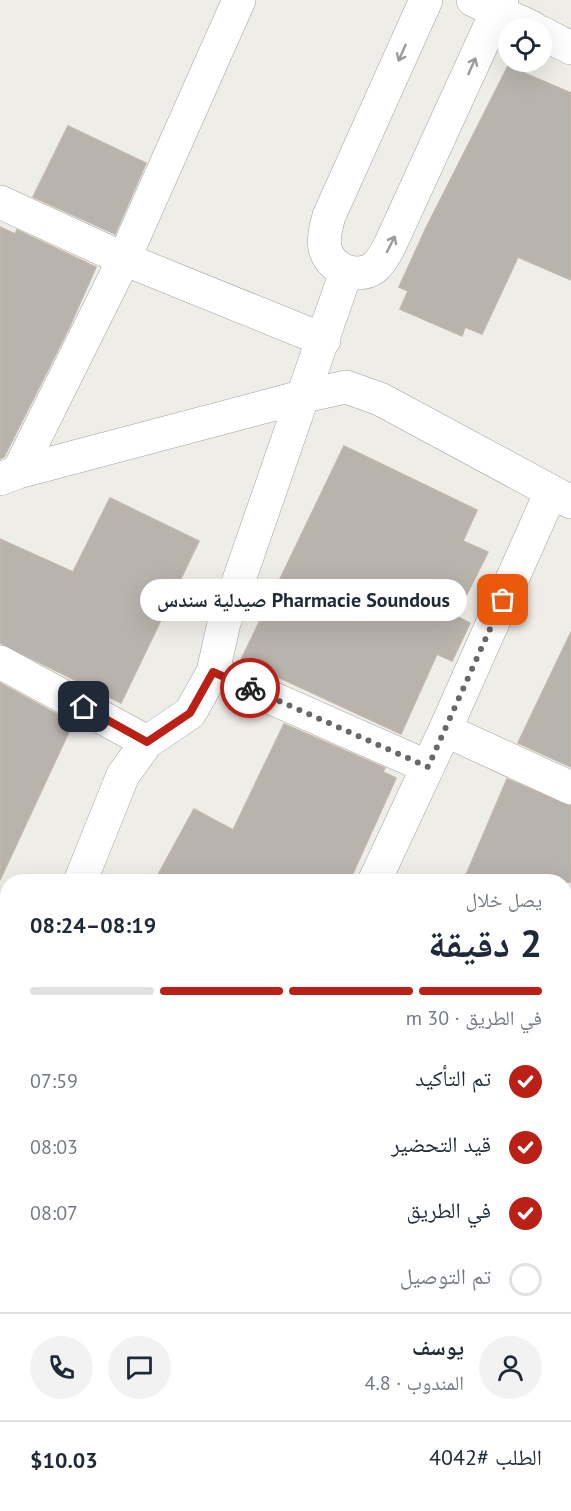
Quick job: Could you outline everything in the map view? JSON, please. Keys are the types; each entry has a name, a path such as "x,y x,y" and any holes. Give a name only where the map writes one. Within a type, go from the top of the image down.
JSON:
{"street":[{"path":"9,476 124,259 239,0"},
{"path":"426,0 329,216 325,233 325,249 332,262 346,272 363,273 375,267 387,251 491,3 516,18"},
{"path":"552,38 571,48"},
{"path":"0,202 124,259 324,340"},
{"path":"83,874 123,775 147,742 190,713 213,672 224,623 305,396 346,272"},
{"path":"9,476 346,387 380,399 561,497 378,874"},
{"path":"0,662 147,742"},
{"path":"213,672 428,767"},
{"path":"446,730 571,788"}],"building":[{"path":"505,72 522,72 571,93 571,280 518,257 482,334 465,327 462,336 400,309 408,291 399,287 426,228"},
{"path":"68,126 146,163 115,234 33,197"},
{"path":"0,227 15,234 17,230 96,267 69,328 4,457 0,459"},
{"path":"344,446 477,510 463,541 488,552 456,616 470,623 452,661 437,654 401,734 241,660"},
{"path":"110,498 199,541 121,703 0,643 0,539 73,572"},
{"path":"571,632 571,767 518,743"},
{"path":"0,683 73,723 3,874 0,874"},
{"path":"284,724 385,768 383,772 396,778 353,874 158,874 194,809 233,830"},
{"path":"507,779 571,806 571,874 466,874"}],"way so far":[{"path":"250,688 428,767 503,600"}],"place":[{"name":"Pharmacie Soundous صيدلية سندس","path":"503,600"}],"route":[{"path":"84,707 147,742 190,713 213,672 250,688"}]}
